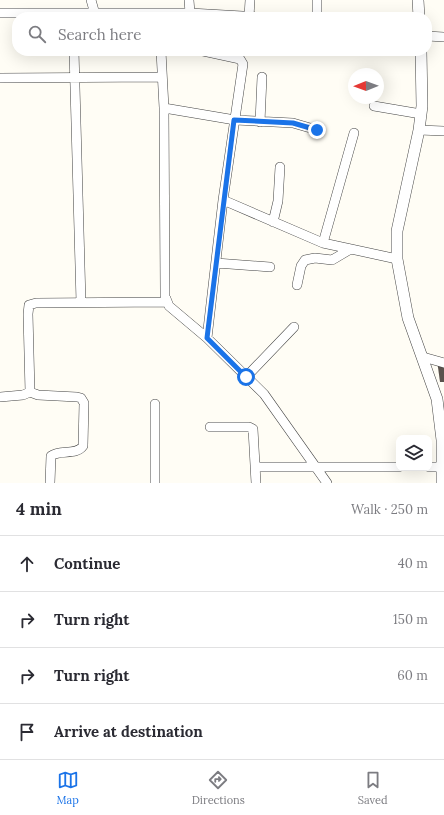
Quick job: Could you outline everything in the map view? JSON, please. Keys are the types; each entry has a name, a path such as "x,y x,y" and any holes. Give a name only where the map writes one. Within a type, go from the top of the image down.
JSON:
{"street":[{"path":"91,0 94,12"},
{"path":"189,0 190,12"},
{"path":"250,0 250,12"},
{"path":"317,0 317,12"},
{"path":"418,0 419,12"},
{"path":"0,13 12,13"},
{"path":"432,36 444,37"},
{"path":"74,56 81,302"},
{"path":"161,56 164,108 165,289 167,302 169,306 207,338 274,405 328,483"},
{"path":"207,338 223,200 243,67 242,61 229,56"},
{"path":"421,56 421,114 398,231 397,259 406,313 437,399 443,435 442,483"},
{"path":"0,78 162,77"},
{"path":"260,122 262,77"},
{"path":"374,106 421,114"},
{"path":"164,108 234,120 293,123 317,130"},
{"path":"419,130 444,131"},
{"path":"323,243 354,133"},
{"path":"273,222 278,202 280,167"},
{"path":"223,200 323,243 349,250 397,259"},
{"path":"297,284 300,266 305,260 309,258 332,260 349,250"},
{"path":"216,263 270,267"},
{"path":"30,392 29,306 36,303 167,302"},
{"path":"246,377 294,327"},
{"path":"423,357 444,363"},
{"path":"0,397 23,395 30,392 38,395 77,397 83,400 83,446 78,451 57,453 51,456 50,483"},
{"path":"155,404 155,483"},
{"path":"210,427 252,428 254,432 256,483"},
{"path":"256,467 396,467"},
{"path":"432,467 442,467"}],"building":[{"path":"444,359 444,382 440,382 437,360"}],"route":[{"path":"246,377 207,338 234,120 293,123 317,130"}]}
